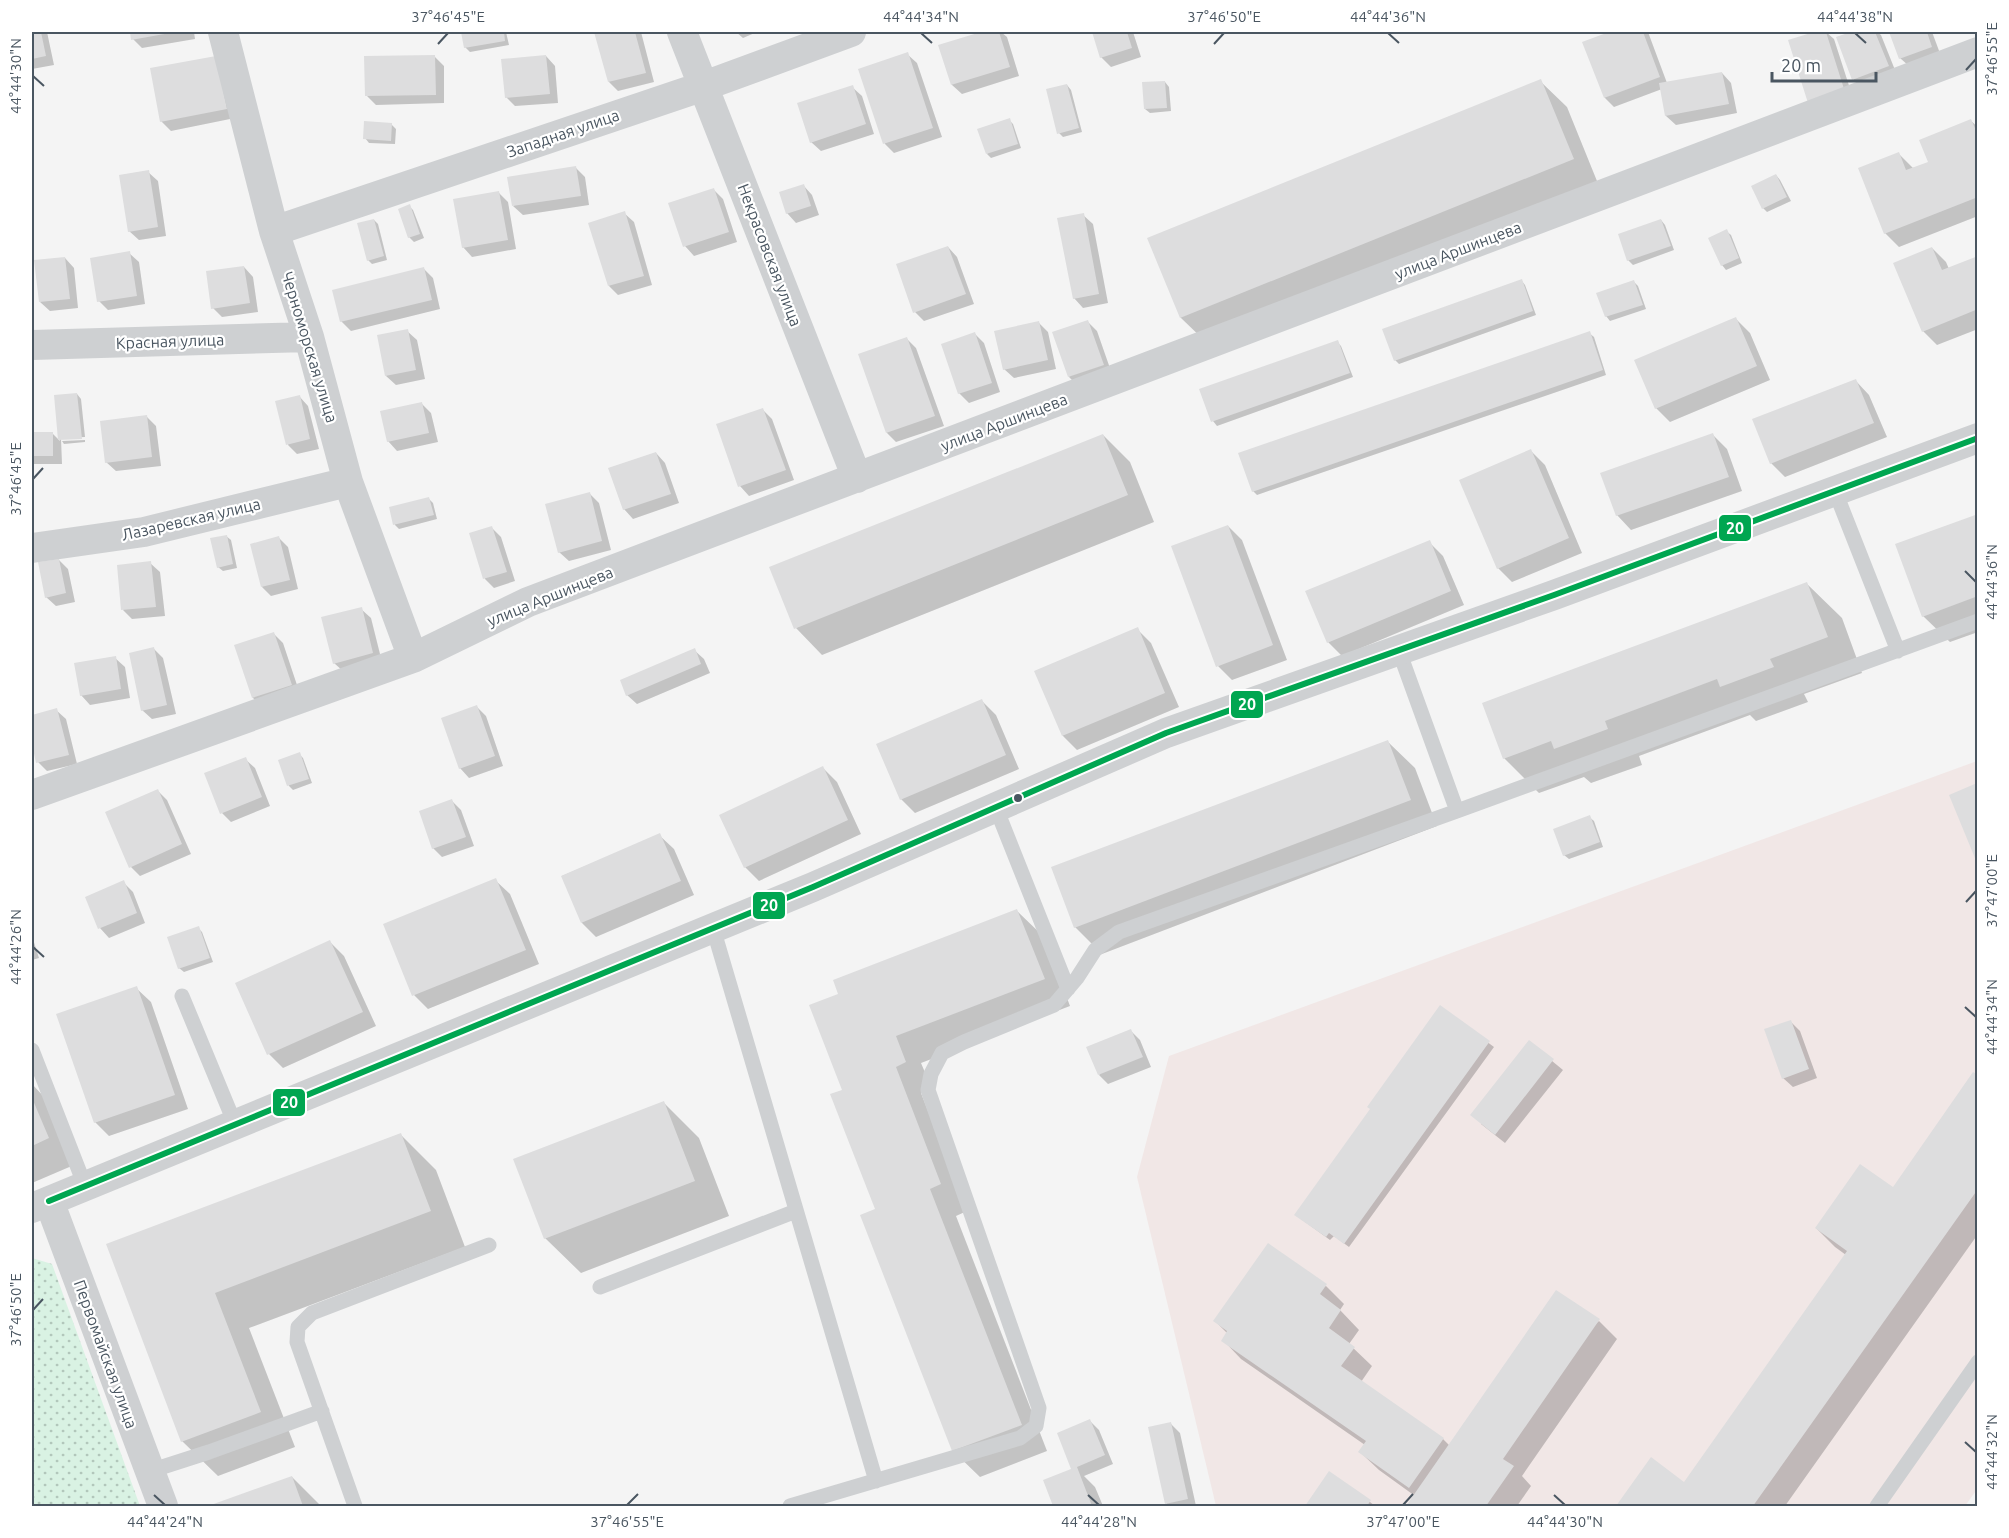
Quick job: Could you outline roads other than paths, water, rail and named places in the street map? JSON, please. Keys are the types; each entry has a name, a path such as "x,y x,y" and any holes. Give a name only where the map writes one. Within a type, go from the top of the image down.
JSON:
{"street":[{"name":"Черноморская улица","path":"224,32 274,231 309,337 348,482 413,658"},
{"name":"Некрасовская улица","path":"682,32 857,478"},
{"name":"Западная улица","path":"274,231 704,86 851,32"},
{"name":"улица Аршинцева","path":"32,795 413,658 528,602 1977,52"},
{"name":"Красная улица","path":"32,345 309,337"},
{"path":"40,1204 713,928 1166,734 1399,651 1977,438"},
{"name":"Лазаревская улица","path":"32,548 144,532 348,482"},
{"name":"Первомайская улица","path":"40,1204 163,1506"}],"lane":[{"path":"1835,491 1898,651"},
{"path":"790,1506 1020,1438 1036,1426 1040,1408 928,1090 931,1074 942,1053 1054,1005 1095,950 1119,932 1456,812 1977,621"},
{"path":"1399,651 1456,812"},
{"path":"996,808 1068,989"},
{"path":"713,928 876,1481"},
{"path":"182,996 235,1124"},
{"path":"32,1050 85,1186"},
{"path":"600,1287 796,1211"},
{"path":"355,1506 297,1342 298,1327 312,1313 489,1245"},
{"path":"1877,1506 1977,1362"},
{"path":"150,1471 322,1411"}]}
